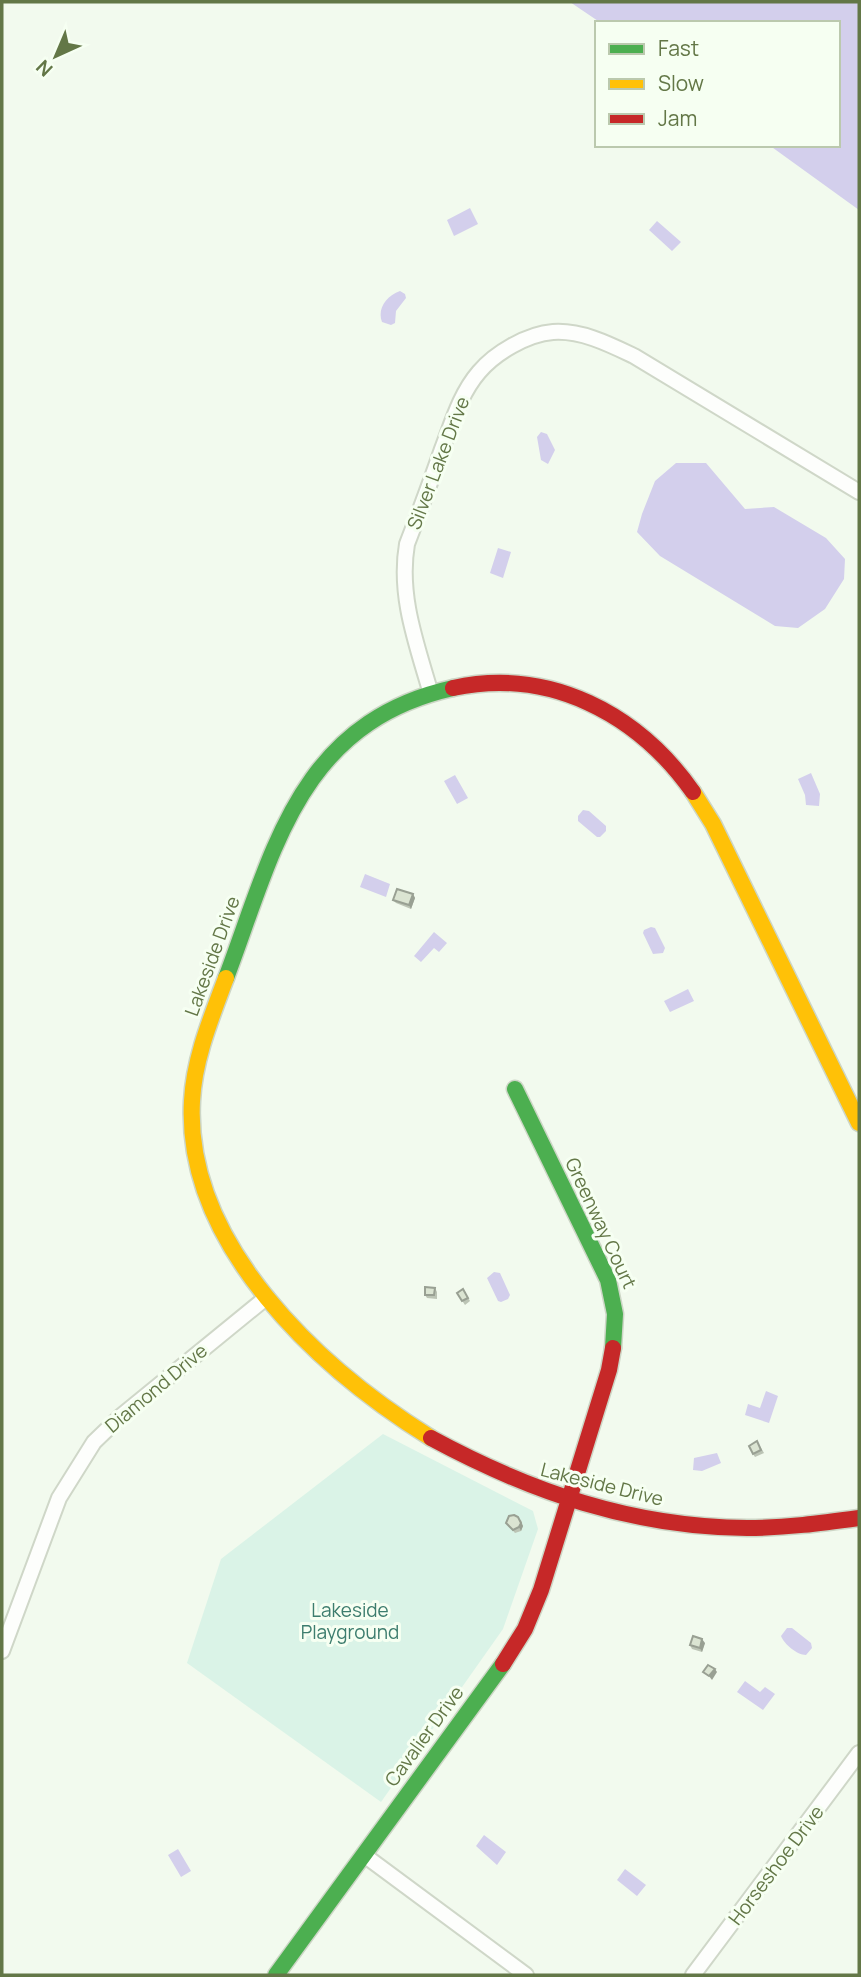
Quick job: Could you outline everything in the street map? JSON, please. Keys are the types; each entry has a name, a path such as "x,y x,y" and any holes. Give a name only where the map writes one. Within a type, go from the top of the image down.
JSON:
{"street":[{"name":"Silver Lake Drive","path":"431,694 407,607 404,564 407,544 455,413 467,390 480,371 497,355 533,337 553,332 578,334 606,342 634,356 859,492"},
{"name":"Lakeside Drive","path":"859,1123 713,824 678,771 653,744 623,721 592,706 556,692 523,685 493,683 431,694 388,712 357,733 332,755 310,780 293,807 278,840 206,1033 192,1100 192,1128 197,1162 206,1194 217,1222 237,1256 267,1297 341,1374 379,1405 416,1430 496,1473 569,1502 658,1522 704,1527 755,1528 859,1518"},
{"name":"Greenway Court","path":"515,1088 608,1280 615,1302 617,1321 612,1358 569,1502"},
{"name":"Diamond Drive","path":"2,1651 59,1498 94,1442 120,1417 267,1297"},
{"name":"Cavalier Drive","path":"276,1975 503,1664 525,1629 541,1590 569,1502"},
{"name":"Horseshoe Drive","path":"693,1975 859,1753"},
{"path":"364,1855 526,1975"}],"green space":[{"name":"Lakeside Playground","path":"383,1434 533,1511 538,1529 503,1629 381,1802 187,1663 221,1559"}],"shaded area":[{"path":"570,2 859,2 859,210 772,147 840,147 840,21 598,21"},
{"path":"470,208 478,224 454,236 447,220"},
{"path":"657,221 681,242 672,251 649,230"},
{"path":"400,291 406,298 396,311 395,323 391,325 382,322 384,304"},
{"path":"541,432 547,434 555,450 548,464 541,460 537,437"},
{"path":"676,463 706,463 745,509 774,507 826,538 845,559 844,579 825,609 798,628 775,626 660,556 637,532 655,481"},
{"path":"498,548 511,552 503,578 490,573"},
{"path":"811,773 820,794 819,806 806,805 798,779"},
{"path":"455,775 468,798 457,804 444,781"},
{"path":"583,810 589,811 606,826 606,831 600,837 578,821"},
{"path":"365,874 390,884 386,897 360,887"},
{"path":"651,927 655,928 665,948 663,953 653,954 643,933"},
{"path":"434,932 447,943 439,952 434,948 421,962 414,956"},
{"path":"688,989 694,1001 670,1012 664,1001"},
{"path":"494,1272 500,1273 510,1295 501,1302 487,1278"},
{"path":"766,1391 778,1396 769,1423 745,1415 748,1404 760,1408"},
{"path":"717,1453 721,1463 702,1471 693,1470 694,1458"},
{"path":"787,1628 792,1628 811,1643 812,1648 806,1655 795,1651 783,1639 781,1636"},
{"path":"745,1681 760,1692 765,1687 775,1694 763,1710 737,1692"},
{"path":"484,1835 506,1852 497,1865 476,1846"},
{"path":"178,1849 191,1871 181,1877 168,1855"},
{"path":"625,1869 646,1885 637,1896 617,1880"}],"building":[{"path":"397,889 413,894 409,905 393,900"},
{"path":"425,1287 435,1288 434,1295 425,1295"},
{"path":"463,1289 468,1298 462,1301 457,1293"},
{"path":"757,1441 761,1450 753,1454 749,1446"},
{"path":"514,1515 521,1523 513,1530 506,1523 509,1516"},
{"path":"693,1636 702,1639 700,1648 690,1645"},
{"path":"708,1665 715,1669 709,1676 703,1672"}],"traffic: fast":[{"path":"226,978 278,840 299,799 326,762 359,730 401,705 453,688"},
{"path":"515,1089 608,1280 615,1314 613,1348"},
{"path":"276,1975 503,1664"}],"traffic: slow":[{"path":"693,792 713,824 859,1123"},
{"path":"226,978 209,1023 193,1085 195,1154 210,1205 235,1253 267,1298 304,1339 389,1410 431,1438"}],"traffic: jam":[{"path":"453,688 489,683 524,684 557,691 589,703 618,719 646,740 671,764 693,792"},
{"path":"503,1664 525,1629 541,1590 609,1370 613,1348"},
{"path":"431,1438 506,1475 545,1490 583,1503 663,1521 761,1528 859,1518"}]}
